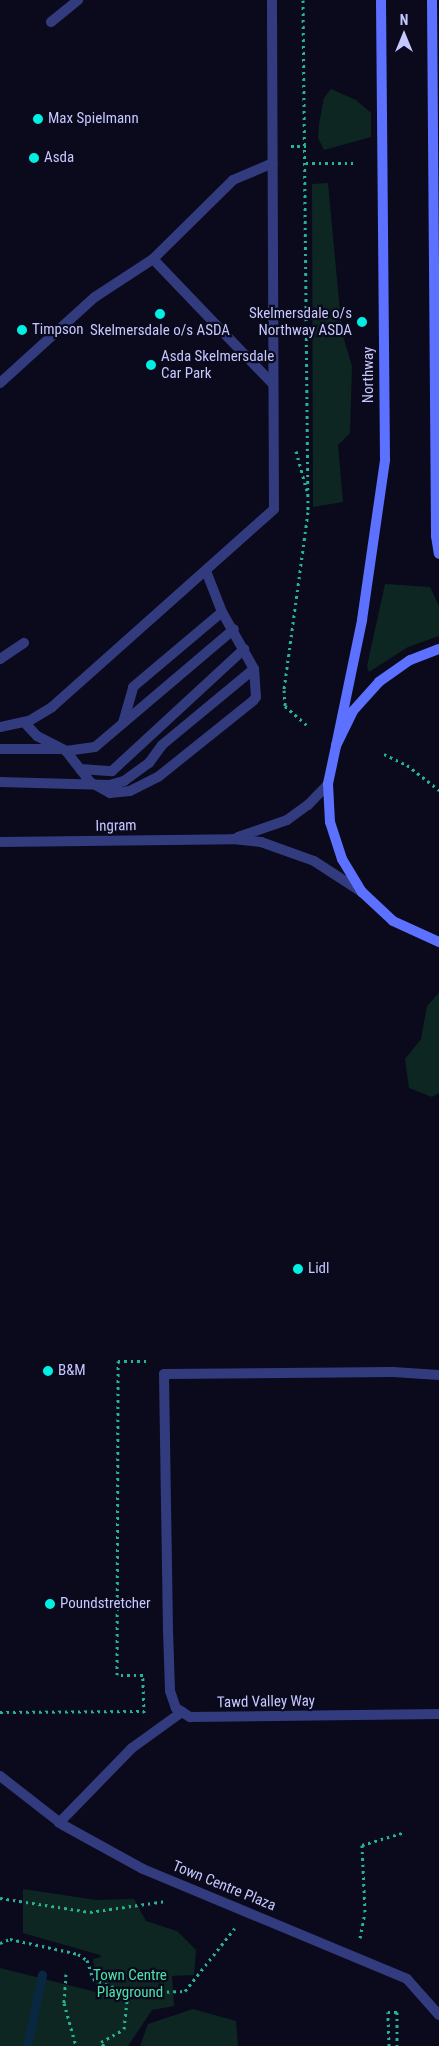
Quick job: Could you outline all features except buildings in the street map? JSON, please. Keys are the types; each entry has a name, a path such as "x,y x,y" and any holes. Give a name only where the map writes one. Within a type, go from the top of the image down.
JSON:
{"street":[{"path":"51,22 78,0"},
{"path":"0,727 24,722 52,707 274,510 272,383 272,0"},
{"name":"Northway","path":"336,746 362,620 385,460 381,0"},
{"path":"432,0 436,536 439,554"},
{"path":"0,383 95,297 153,259 233,180 273,163"},
{"path":"153,259 272,383"},
{"path":"24,722 37,736 65,750 90,782 110,793 130,791 158,778 253,701 256,697 254,670 234,629 222,612 206,571"},
{"path":"123,724 133,687 222,612"},
{"path":"0,749 65,750 95,747 234,629"},
{"path":"0,659 24,644"},
{"path":"80,769 112,771 244,649"},
{"path":"439,649 410,660 378,682 353,711 336,746 328,784 333,832 342,860 362,892 393,921 439,942"},
{"path":"0,782 90,782 109,785 124,781 149,763 162,745 254,670"},
{"name":"Ingram","path":"233,839 287,820 308,806 328,784"},
{"name":"Ingram","path":"0,842 233,839 261,842 288,850 314,861 362,892"},
{"path":"59,1822 145,1739 182,1712 176,1708 170,1692 164,1374 393,1372 439,1375"},
{"name":"Tawd Valley Way","path":"182,1712 190,1717 206,1718 439,1714"},
{"name":"Town Centre Plaza","path":"0,1776 59,1822 144,1869 407,1979 439,2015"}],"path":[{"path":"302,0 306,163 308,512 284,690 285,706 307,725"},
{"path":"306,163 353,163"},
{"path":"384,754 414,769 439,790"},
{"path":"145,1739 143,1675 118,1675 118,1361 156,1361"},
{"path":"0,1712 144,1711"},
{"path":"353,1956 365,1912 362,1845 402,1833"},
{"path":"0,1898 90,1912 168,1900"},
{"path":"0,1943 10,1939 78,1954 87,1960 93,1979 128,1993 185,1991 248,1912"},
{"path":"66,1974 64,2003 76,2046"},
{"path":"104,2046 101,2042 124,2029 128,1993"},
{"path":"389,2046 388,2012 397,2012 397,2046"}],"green space":[{"path":"331,89 356,100 371,113 371,137 324,150 318,138 319,124 324,98"},
{"path":"328,183 342,333 352,366 350,433 338,445 343,502 313,507 312,184"},
{"path":"385,584 430,587 439,606 439,636 408,647 369,672 367,666"},
{"path":"439,993 439,1093 432,1097 409,1088 405,1059 421,1039 427,1006"},
{"name":"Town Centre Playground","path":"23,1889 96,1900 134,1899 146,1921 177,1931 196,1950 194,1975 172,1976 174,2006 152,2010 128,2046 0,2046 0,1968 100,1993 96,1987 93,1959 101,1957 100,1955 23,1933"},
{"path":"193,2009 236,2021 238,2046 140,2046 148,2024"}],"waterway":[{"path":"27,2046 42,1975"}],"place":[{"name":"Max Spielmann","path":"38,119"},
{"name":"Asda","path":"34,158"},
{"name":"Skelmersdale o/s ASDA","path":"160,314"},
{"name":"Skelmersdale o/s Northway ASDA","path":"362,322"},
{"name":"Timpson","path":"22,330"},
{"name":"Asda Skelmersdale Car Park","path":"151,365"},
{"name":"Lidl","path":"298,1269"},
{"name":"B&M","path":"48,1371"},
{"name":"Poundstretcher","path":"50,1604"}]}
